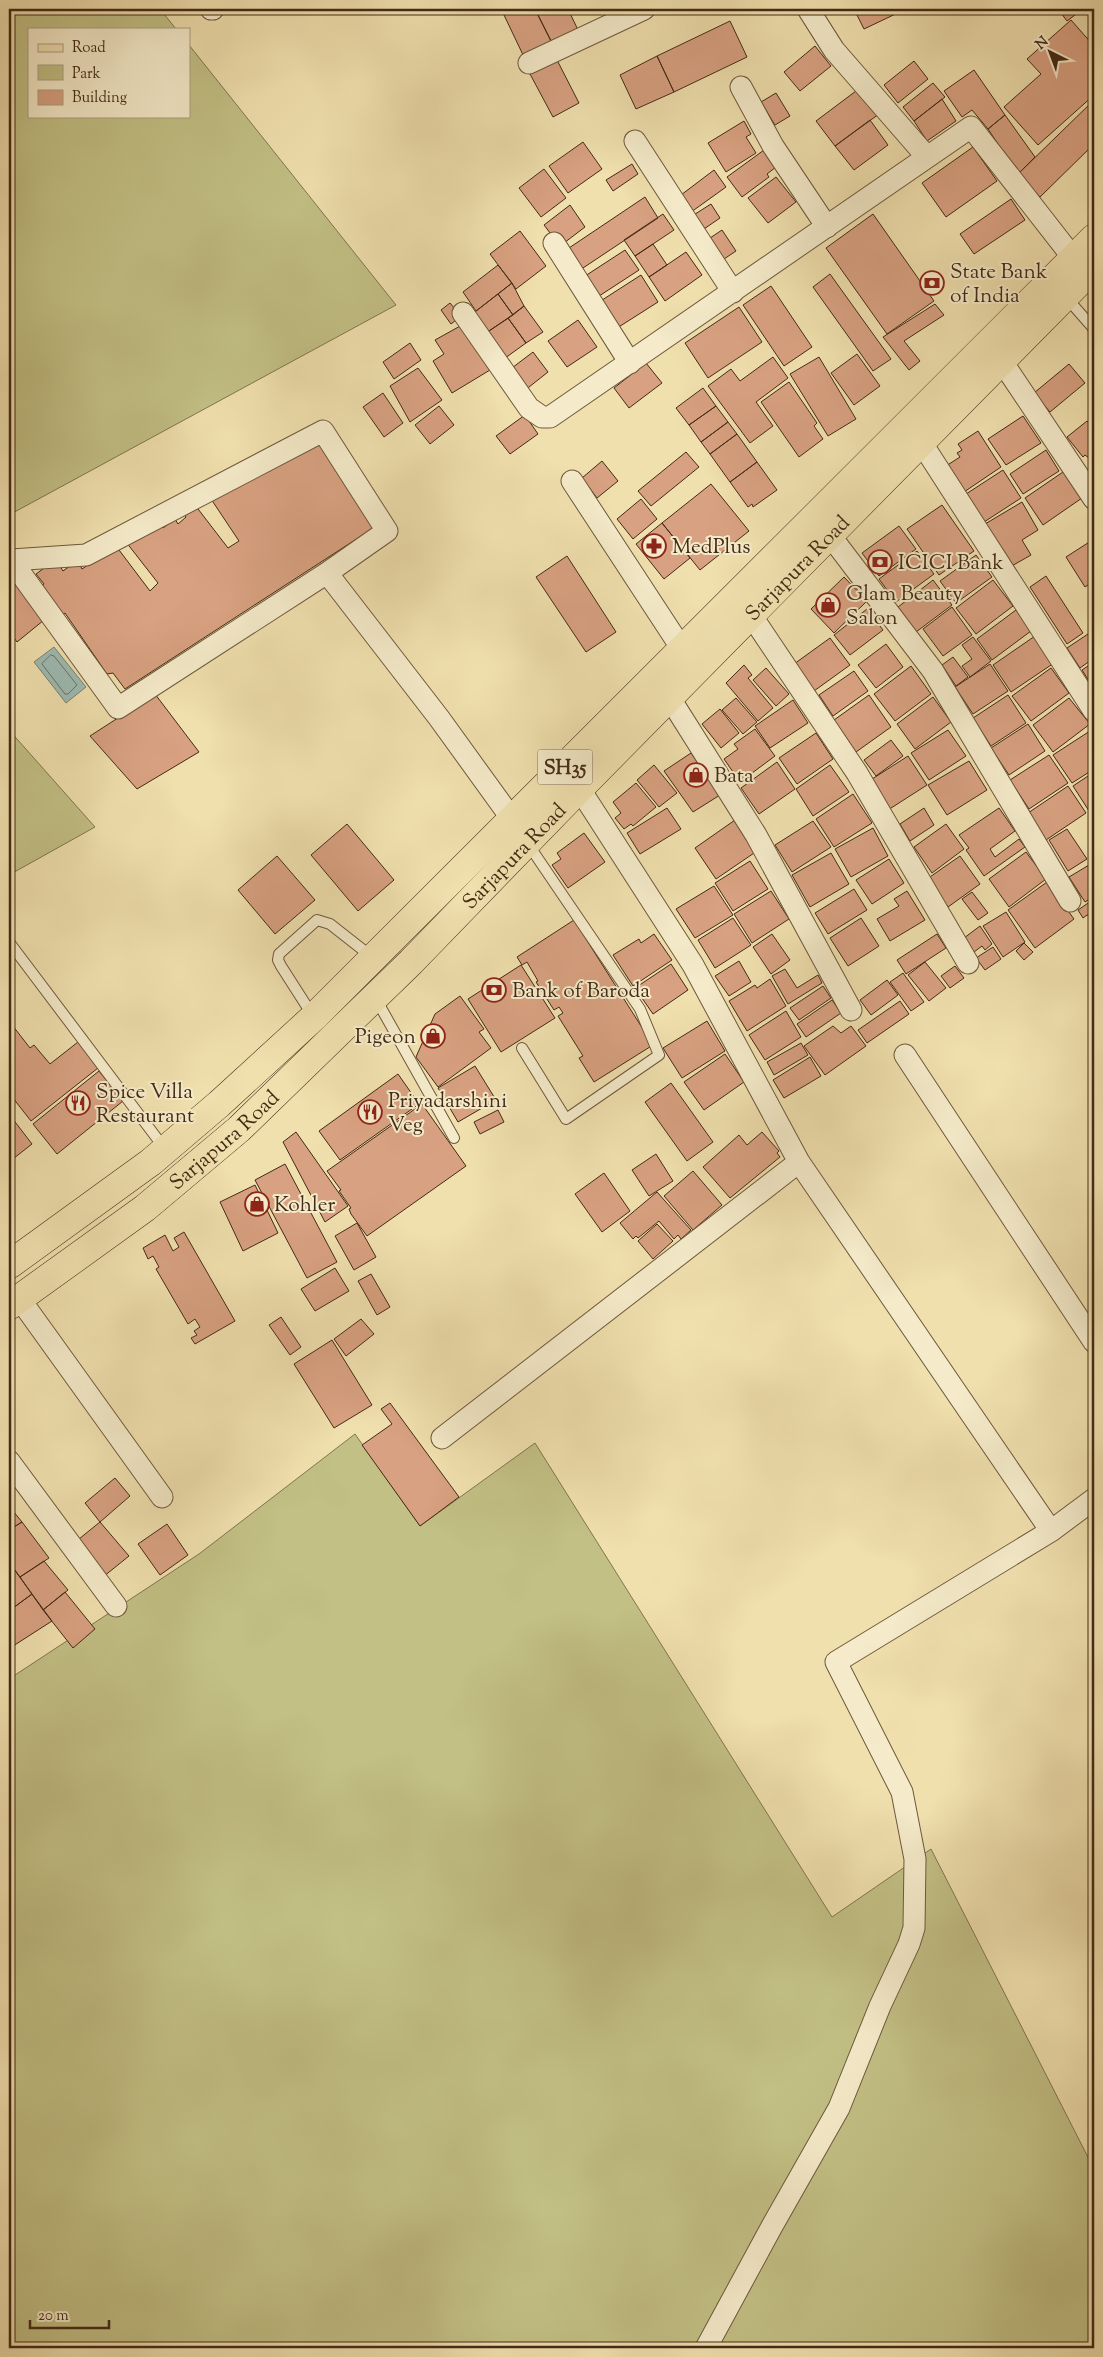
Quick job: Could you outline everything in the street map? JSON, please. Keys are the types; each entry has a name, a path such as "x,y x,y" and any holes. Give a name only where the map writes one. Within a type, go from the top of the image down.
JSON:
{"main road":[{"name":"Sarjapura Road","path":"9,1265 165,1149 220,1104 314,1017 512,819 569,787 669,697 829,534 884,463 921,442 1001,360 1084,263 1094,238"},
{"name":"Sarjapura Road","path":"14,1302 145,1208 239,1129 395,978 527,842 569,787 682,649 884,463 1051,301"},
{"path":"373,958 395,978"},
{"path":"220,1104 239,1129"}],"street":[{"path":"529,63 644,9"},
{"path":"808,9 834,50 927,157"},
{"path":"741,87 774,146 827,227"},
{"path":"463,313 528,408 542,417 558,413 971,127 1084,263"},
{"path":"635,141 733,292"},
{"path":"554,243 630,363"},
{"path":"1001,360 1094,500"},
{"path":"323,431 387,531 327,573 118,708 11,560 86,555 323,431"},
{"path":"921,442 1094,711"},
{"path":"572,481 682,649"},
{"path":"829,534 933,672 1070,901"},
{"path":"327,573 439,718 512,819"},
{"path":"751,615 857,773 968,963"},
{"path":"669,697 756,835 852,1010"},
{"path":"569,787 693,965 799,1162 1051,1531"},
{"path":"905,1055 1094,1342"},
{"path":"442,1438 799,1162"},
{"path":"14,1302 162,1498"},
{"path":"9,1461 116,1606"},
{"path":"706,2348 839,2108 880,2006 909,1944 914,1928 915,1859 902,1792 836,1662 1051,1531 1093,1502"}],"lane":[{"path":"1051,301 1094,329"},
{"path":"522,1048 566,1119 659,1055 640,1009 527,842"},
{"path":"314,1017 281,966 278,960 279,954 317,920 330,924 373,958"},
{"path":"9,942 165,1149"},
{"path":"375,997 454,1138"}],"green space":[{"path":"9,9 160,9 175,28 28,28 28,118 190,118 190,46 396,305 9,515"},
{"path":"9,730 95,827 9,875"},
{"path":"355,1434 420,1526 535,1443 832,1917 931,1849 1094,2169 1094,2348 9,2348 9,1679 199,1554"}],"water":[{"path":"54,647 86,687 66,703 34,662"}],"building":[{"path":"516,9 535,9 552,43 524,57 504,15"},
{"path":"535,9 568,9 578,30 552,43"},
{"path":"854,9 906,9 864,29"},
{"path":"1058,9 1083,9 1067,21"},
{"path":"1071,20 1094,46 1094,95 1038,145 1004,107 1041,74 1027,59"},
{"path":"730,21 747,57 674,92 657,56"},
{"path":"815,46 831,66 800,91 784,72"},
{"path":"657,56 674,92 636,109 620,75"},
{"path":"557,60 579,103 553,117 530,74"},
{"path":"914,61 928,79 898,103 884,85"},
{"path":"974,70 1005,115 988,129 972,110 962,117 944,91"},
{"path":"933,83 945,97 914,121 903,107"},
{"path":"860,88 879,114 835,146 816,121"},
{"path":"776,93 790,116 775,125 761,102"},
{"path":"942,99 956,121 927,141 914,121"},
{"path":"1094,100 1094,144 1040,197 1018,174"},
{"path":"1005,115 1035,157 1018,174 988,129"},
{"path":"870,120 888,145 854,170 835,146"},
{"path":"744,121 751,134 746,137 756,153 726,172 708,143"},
{"path":"583,142 602,169 568,193 549,166"},
{"path":"973,147 997,181 946,217 922,183"},
{"path":"764,150 776,167 767,174 769,177 742,197 727,177"},
{"path":"632,164 638,174 613,191 606,180"},
{"path":"544,169 566,198 541,217 519,188"},
{"path":"714,170 726,187 687,215 677,198"},
{"path":"776,177 796,202 768,223 748,198"},
{"path":"645,197 658,218 577,272 563,252"},
{"path":"1011,199 1025,220 974,254 960,234"},
{"path":"711,204 720,218 701,231 692,216"},
{"path":"570,205 585,227 560,246 544,225"},
{"path":"663,214 674,230 635,256 624,240"},
{"path":"873,214 934,301 887,334 826,248"},
{"path":"722,230 736,251 718,263 704,242"},
{"path":"520,231 546,266 516,289 490,254"},
{"path":"653,244 667,265 649,277 635,256"},
{"path":"625,250 639,270 593,300 579,280"},
{"path":"686,252 702,275 665,301 649,277"},
{"path":"498,265 512,283 476,311 463,292"},
{"path":"830,274 891,359 873,371 813,287"},
{"path":"641,275 658,302 614,330 596,304"},
{"path":"512,283 524,306 513,315 498,294"},
{"path":"771,286 812,347 784,366 743,305"},
{"path":"498,294 513,315 483,335 471,315"},
{"path":"450,303 461,316 451,324 441,310"},
{"path":"935,304 944,315 904,341 920,361 909,370 883,337"},
{"path":"524,306 543,332 526,343 508,318"},
{"path":"739,307 762,342 708,378 685,343"},
{"path":"508,318 526,343 501,361 483,335"},
{"path":"578,320 597,347 567,367 548,341"},
{"path":"462,325 490,370 452,393 433,361 444,354 435,340"},
{"path":"410,343 421,360 394,379 383,362"},
{"path":"533,352 548,372 524,391 508,371"},
{"path":"857,354 880,386 854,405 831,373"},
{"path":"773,357 788,378 756,402 773,426 750,443 708,386 731,369 740,381"},
{"path":"819,357 856,419 828,436 790,374"},
{"path":"646,363 662,383 629,408 614,388"},
{"path":"1069,364 1085,383 1050,412 1034,393"},
{"path":"418,368 442,400 410,422 390,386"},
{"path":"789,382 817,423 814,426 823,439 799,457 761,402"},
{"path":"703,388 716,406 689,425 676,408"},
{"path":"383,393 403,423 384,437 363,407"},
{"path":"439,406 454,425 430,444 415,425"},
{"path":"716,406 728,422 701,442 689,425"},
{"path":"525,415 538,434 510,454 496,436"},
{"path":"1023,416 1041,443 1006,465 988,439"},
{"path":"1087,421 1094,429 1094,454 1089,458 1085,455 1083,457 1067,437"},
{"path":"728,422 737,434 710,454 701,442"},
{"path":"978,431 1001,467 964,492 946,466 960,457 957,453 962,450 958,444"},
{"path":"737,434 757,462 730,482 710,454"},
{"path":"321,443 375,527 125,689 113,673 107,674 65,613 60,616 38,588 44,584 36,574 51,563 58,563 63,571 78,560 82,569 116,546 150,591 158,583 126,542 159,522 163,528 175,519 178,524 186,517 184,514 195,505 228,548 239,541 211,499"},
{"path":"1046,450 1059,471 1023,494 1010,474"},
{"path":"686,452 699,467 651,506 638,491"},
{"path":"602,461 618,481 597,498 582,478"},
{"path":"757,462 777,490 753,507 752,504 748,507 730,482"},
{"path":"1003,470 1021,498 981,524 963,496"},
{"path":"1063,472 1082,498 1043,525 1025,498"},
{"path":"711,484 749,531 700,570 662,523"},
{"path":"641,499 657,519 633,539 617,519"},
{"path":"1022,502 1038,530 1022,540 1031,555 1010,567 985,524"},
{"path":"942,505 974,551 939,575 907,529"},
{"path":"662,523 690,558 664,579 636,544"},
{"path":"899,526 916,549 879,576 862,553"},
{"path":"1094,539 1094,581 1085,587 1066,557"},
{"path":"917,551 934,574 896,602 879,579"},
{"path":"976,555 992,577 956,603 940,581"},
{"path":"567,556 616,632 586,652 536,577"},
{"path":"1046,576 1083,633 1067,644 1030,587"},
{"path":"9,577 44,620 17,642 9,631"},
{"path":"844,577 867,601 834,633 811,609"},
{"path":"933,580 952,605 916,632 898,607"},
{"path":"993,580 1013,606 976,634 956,608"},
{"path":"952,607 972,635 943,656 923,629"},
{"path":"867,609 883,630 850,655 834,635"},
{"path":"1016,610 1031,631 992,660 977,639"},
{"path":"1094,630 1094,658 1080,668 1067,648"},
{"path":"1035,636 1054,663 1011,692 993,665"},
{"path":"973,637 991,661 970,677 962,666 972,659 962,645"},
{"path":"830,638 850,665 814,691 794,664"},
{"path":"886,644 903,667 876,688 858,665"},
{"path":"953,657 968,677 956,686 942,665"},
{"path":"1094,662 1094,689 1082,670"},
{"path":"990,664 1008,691 973,714 955,687"},
{"path":"744,665 752,675 748,678 773,708 758,721 726,683"},
{"path":"911,666 931,694 895,721 874,694"},
{"path":"766,668 789,694 776,706 753,680"},
{"path":"1051,668 1069,693 1031,721 1012,696"},
{"path":"854,671 868,691 833,716 819,695"},
{"path":"155,694 199,752 137,789 90,736"},
{"path":"869,695 891,727 856,752 834,720"},
{"path":"1008,695 1026,723 991,746 973,718"},
{"path":"933,697 951,722 915,749 897,724"},
{"path":"736,698 757,722 743,734 722,710"},
{"path":"1069,698 1090,724 1053,752 1033,725"},
{"path":"793,700 808,723 770,748 755,726"},
{"path":"720,709 739,733 721,748 702,724"},
{"path":"1028,724 1045,751 1009,775 991,748"},
{"path":"755,729 775,756 740,782 724,759 738,749 734,744"},
{"path":"1093,729 1094,769 1072,783 1053,755"},
{"path":"948,730 966,756 929,780 911,753"},
{"path":"816,733 833,759 797,784 779,758"},
{"path":"891,740 903,756 876,776 864,760"},
{"path":"691,753 720,795 693,812 664,771"},
{"path":"1049,755 1068,783 1029,809 1010,780"},
{"path":"908,756 927,785 888,810 869,781"},
{"path":"969,761 987,790 947,815 928,785"},
{"path":"777,762 795,789 759,814 741,788"},
{"path":"654,765 677,793 659,807 637,780"},
{"path":"830,765 849,792 813,816 796,789"},
{"path":"1094,772 1094,811 1091,814 1073,786"},
{"path":"636,783 656,807 633,826 631,824 624,829 615,818 621,813 613,802"},
{"path":"1068,786 1086,813 1046,840 1028,813"},
{"path":"853,794 872,823 834,847 816,819"},
{"path":"667,808 681,829 640,854 627,833"},
{"path":"924,808 934,825 910,841 900,824"},
{"path":"999,808 1015,831 990,849 995,857 1019,839 1025,847 984,876 966,850 969,848 959,835"},
{"path":"735,820 757,851 716,879 695,848"},
{"path":"813,821 831,847 792,872 775,845"},
{"path":"347,824 394,880 358,911 311,855"},
{"path":"946,824 964,849 932,873 914,847"},
{"path":"873,828 888,856 851,877 835,849"},
{"path":"1067,829 1087,859 1068,871 1049,840"},
{"path":"584,833 605,862 568,888 552,865 561,859 557,853"},
{"path":"1026,852 1046,879 1009,907 989,879"},
{"path":"831,853 849,884 810,907 792,875"},
{"path":"277,856 315,900 275,934 238,890"},
{"path":"960,856 980,884 948,907 927,879"},
{"path":"889,859 904,883 872,904 856,880"},
{"path":"750,861 768,889 733,911 715,883"},
{"path":"1094,862 1094,896 1085,902 1069,877"},
{"path":"1047,882 1074,919 1035,948 1008,910"},
{"path":"714,886 733,915 695,938 676,909"},
{"path":"854,889 867,910 828,934 815,913"},
{"path":"771,891 789,919 752,943 734,914"},
{"path":"907,891 925,920 890,941 877,919 899,906 894,899"},
{"path":"972,892 988,913 978,920 962,899"},
{"path":"1094,899 1094,917 1087,915 1083,918 1078,910"},
{"path":"1006,912 1025,942 1003,957 983,926"},
{"path":"733,918 751,945 715,968 698,940"},
{"path":"861,918 879,946 848,966 830,938"},
{"path":"574,920 653,1045 594,1082 579,1058 583,1056 558,1016 563,1013 559,1007 554,1010 536,982 538,981 527,962 522,965 517,957"},
{"path":"980,926 992,944 985,950 982,946 974,952 964,938"},
{"path":"654,934 672,960 633,986 613,955 639,939 641,943"},
{"path":"772,934 790,960 771,974 753,947"},
{"path":"937,934 946,948 906,974 897,960"},
{"path":"1024,943 1033,952 1024,960 1016,951"},
{"path":"993,947 1001,959 985,970 976,958"},
{"path":"739,961 751,982 729,996 715,976"},
{"path":"925,962 946,988 929,1001 908,975"},
{"path":"671,964 688,990 653,1014 635,988"},
{"path":"521,965 555,1018 501,1052 468,999"},
{"path":"955,966 964,978 950,988 941,976"},
{"path":"785,969 797,988 818,975 822,983 788,1004 772,976"},
{"path":"903,973 924,1002 911,1011 890,982"},
{"path":"770,979 786,1006 747,1031 729,1001 755,985 757,988"},
{"path":"887,980 898,995 871,1015 860,1000"},
{"path":"823,986 831,998 799,1020 790,1008"},
{"path":"460,996 484,1029 479,1032 491,1048 438,1087 416,1057 435,1014"},
{"path":"832,1000 841,1013 806,1037 797,1024"},
{"path":"900,1001 909,1014 867,1043 858,1030"},
{"path":"786,1011 801,1037 765,1060 749,1035"},
{"path":"9,1021 30,1048 34,1045 50,1064 78,1042 98,1068 31,1121 9,1093"},
{"path":"707,1021 725,1051 682,1078 663,1048"},
{"path":"833,1026 841,1033 851,1026 866,1046 825,1075 804,1046"},
{"path":"801,1043 808,1055 774,1075 767,1062"},
{"path":"725,1054 744,1082 704,1110 684,1082"},
{"path":"810,1057 821,1076 784,1098 773,1080"},
{"path":"475,1066 496,1100 458,1122 438,1088"},
{"path":"99,1071 123,1101 57,1154 33,1124"},
{"path":"398,1074 419,1104 340,1160 319,1131"},
{"path":"671,1083 713,1142 687,1161 645,1102"},
{"path":"422,1104 466,1166 367,1236 351,1214 349,1209 351,1208 339,1191 341,1190 327,1171"},
{"path":"498,1110 504,1122 480,1134 474,1122"},
{"path":"9,1114 32,1144 9,1162"},
{"path":"296,1132 348,1206 325,1222 283,1142"},
{"path":"762,1132 779,1151 777,1153 780,1157 730,1198 703,1167 739,1135 747,1145"},
{"path":"656,1154 673,1181 649,1196 632,1170"},
{"path":"285,1164 337,1262 307,1278 255,1180"},
{"path":"693,1171 722,1205 693,1230 664,1196"},
{"path":"604,1173 630,1211 602,1232 575,1194"},
{"path":"255,1185 278,1233 243,1251 220,1202"},
{"path":"657,1192 691,1230 681,1239 678,1235 674,1239 659,1221 638,1238 636,1236 633,1239 620,1223"},
{"path":"357,1223 376,1257 354,1270 335,1236"},
{"path":"657,1224 673,1241 653,1259 638,1241"},
{"path":"184,1232 235,1321 195,1344 191,1338 197,1335 194,1331 200,1327 195,1319 188,1324 156,1269 159,1267 153,1256 148,1259 143,1248 165,1235 173,1251 179,1247 174,1238"},
{"path":"335,1268 349,1291 315,1311 301,1289"},
{"path":"371,1274 390,1307 377,1315 358,1281"},
{"path":"281,1317 301,1347 290,1355 269,1325"},
{"path":"361,1319 374,1334 346,1356 334,1339"},
{"path":"332,1340 372,1405 334,1428 294,1364"},
{"path":"390,1403 459,1497 420,1526 362,1445 392,1424 381,1409"},
{"path":"115,1478 130,1496 100,1522 85,1503"},
{"path":"9,1506 22,1522 9,1530"},
{"path":"22,1522 49,1558 20,1577 9,1562 9,1530"},
{"path":"100,1522 129,1556 103,1577 74,1543"},
{"path":"167,1524 188,1555 160,1575 138,1544"},
{"path":"44,1561 68,1590 43,1610 20,1577"},
{"path":"11,1565 32,1594 9,1611 9,1566"},
{"path":"65,1592 95,1629 73,1648 43,1610"},
{"path":"32,1594 52,1621 10,1648 9,1611"}],"place":[{"name":"State Bank of India","path":"932,283"},
{"name":"MedPlus","path":"654,546"},
{"name":"ICICI Bank","path":"880,562"},
{"name":"Glam Beauty Salon","path":"828,605"},
{"name":"Bata","path":"696,775"},
{"name":"Bank of Baroda","path":"494,990"},
{"name":"Pigeon","path":"433,1036"},
{"name":"Spice Villa Restaurant","path":"78,1103"},
{"name":"Priyadarshini Veg","path":"370,1112"},
{"name":"Kohler","path":"257,1204"}]}
